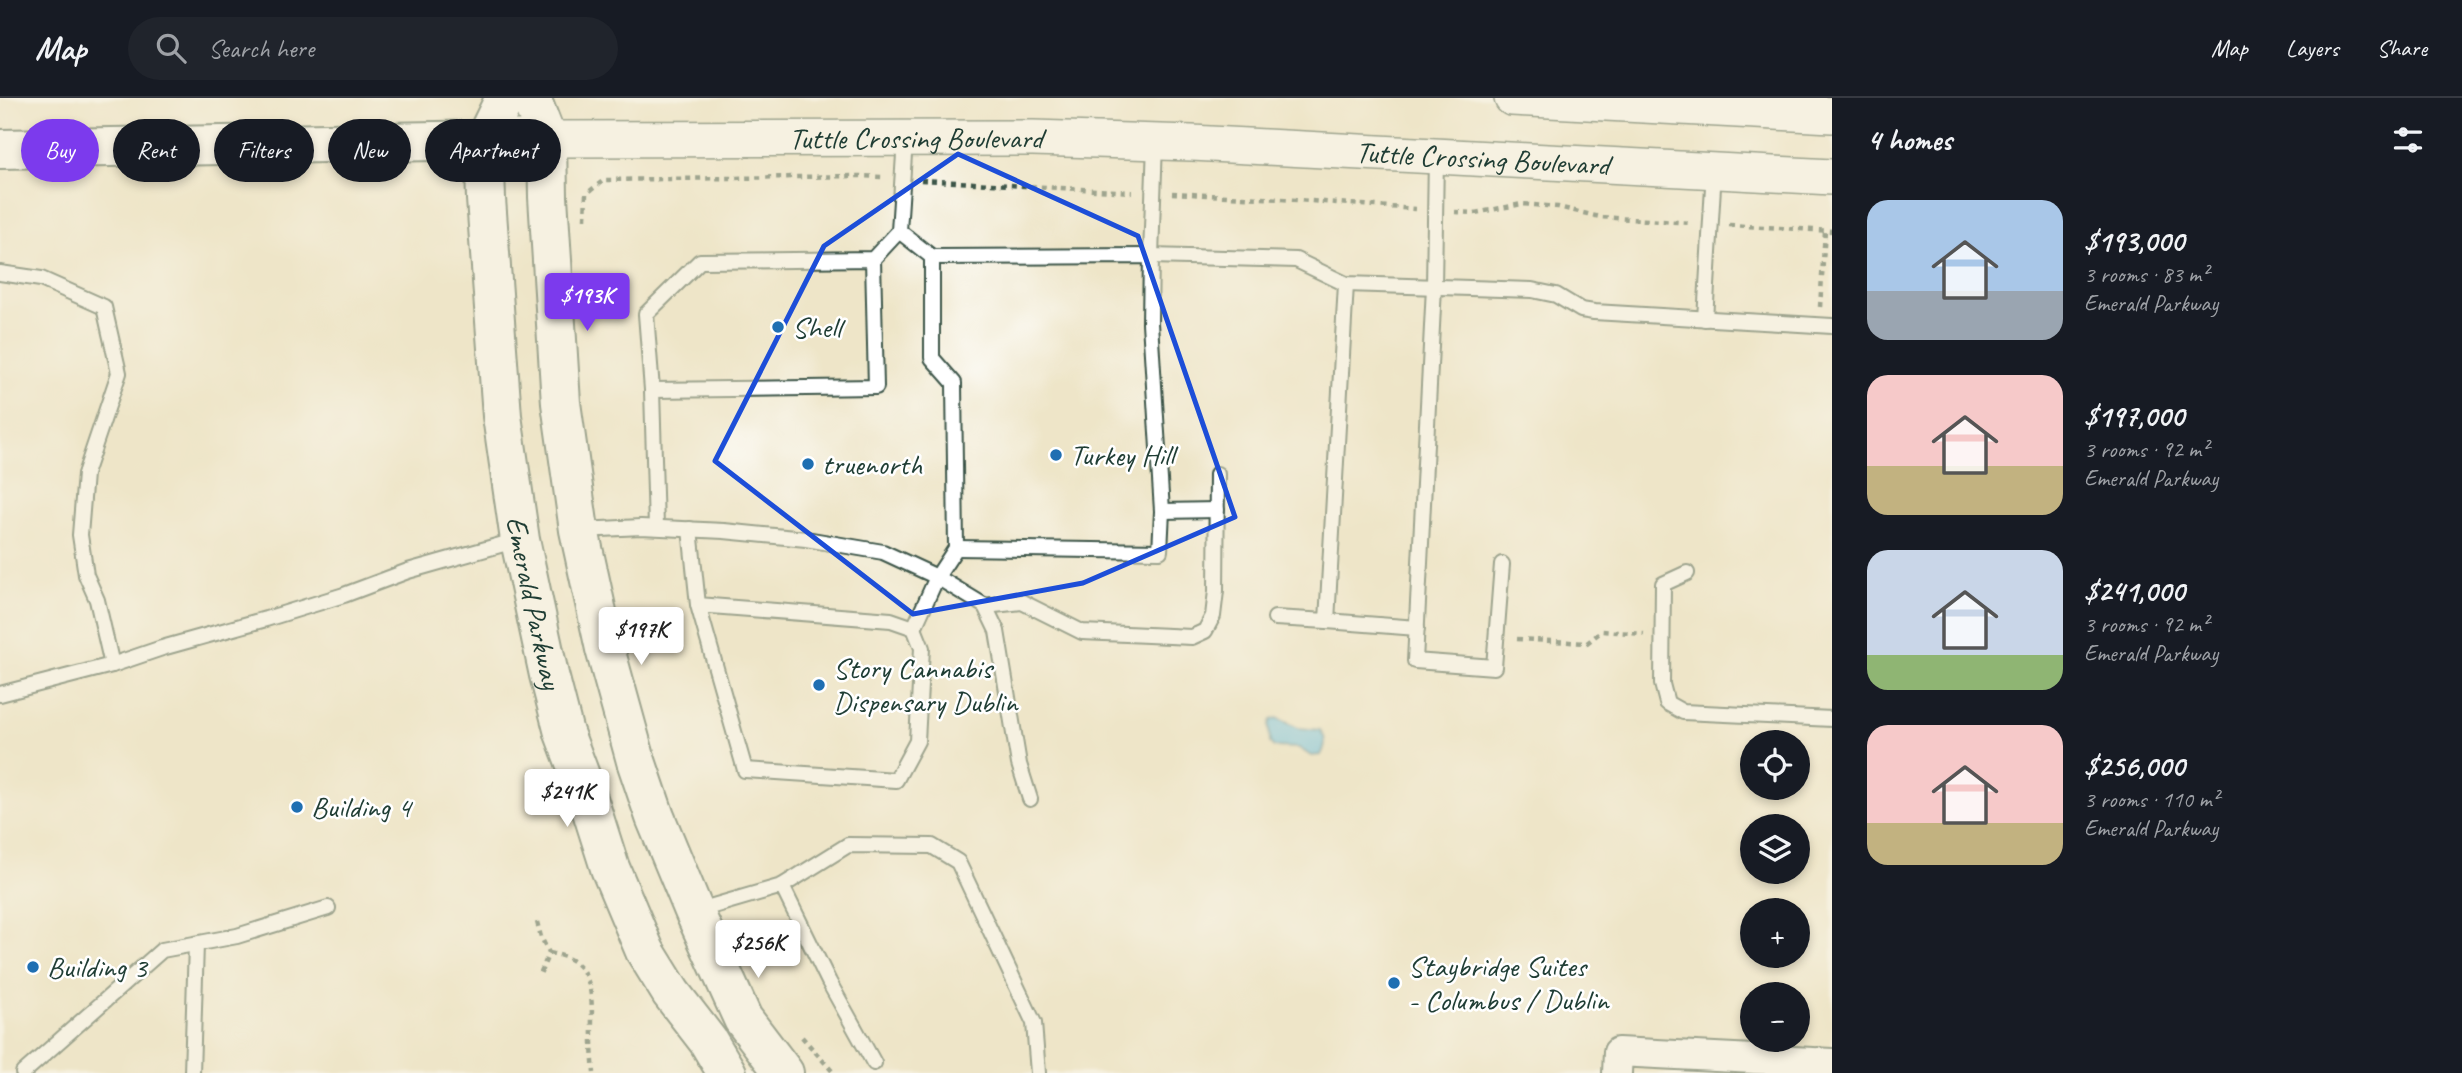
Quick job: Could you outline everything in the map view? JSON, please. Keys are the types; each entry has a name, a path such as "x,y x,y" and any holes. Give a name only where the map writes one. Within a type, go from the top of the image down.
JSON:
{"main road":[{"name":"Emerald Parkway","path":"495,119 505,98"},
{"name":"Emerald Parkway","path":"531,98 539,119"},
{"name":"Tuttle Crossing Boulevard","path":"0,149 425,142"},
{"name":"Emerald Parkway","path":"485,182 502,416 520,540 564,733 610,868 645,951 727,1073"},
{"name":"Emerald Parkway","path":"548,182 561,403 579,530 605,649 636,761 655,817 694,911 743,1019 784,1073"}],"street":[{"name":"Tuttle Crossing Boulevard","path":"1512,98 1832,115"},
{"name":"Tuttle Crossing Boulevard","path":"561,139 1033,138 1155,144 1192,143 1832,177"},
{"path":"1617,1073 1618,1052 1832,1063"}],"lane":[{"path":"652,390 876,387 873,259 899,231 905,137"},
{"path":"956,548 1160,551 1161,511 1150,323 1155,144"},
{"path":"1436,156 1434,287 1415,662 1494,667 1502,564"},
{"path":"1704,319 1714,170"},
{"path":"899,231 932,257 1151,256 1296,260 1346,284 1532,290 1556,295 1581,310 1594,312 1825,326"},
{"path":"690,529 698,605 745,770 896,780 917,741 922,648 914,628 937,578 956,548 954,383 932,358 932,257"},
{"path":"656,527 652,390 646,314 700,261 873,259"},
{"path":"0,272 41,279 104,307 118,373 85,474 80,535 86,575 97,600 112,665"},
{"path":"1327,621 1346,284"},
{"path":"985,606 1022,602 1082,632 1192,637 1205,631 1213,616 1216,591 1217,474"},
{"path":"1161,511 1217,510"},
{"path":"579,530 656,527 690,529 806,539 883,552 937,578 985,606 997,631 1019,764 1030,799"},
{"path":"0,694 207,637 344,596 408,571 520,540"},
{"path":"1687,573 1663,584 1662,684 1667,703 1683,712 1832,719"},
{"path":"698,605 891,620 914,628"},
{"path":"1275,618 1417,628"},
{"path":"694,911 782,886 848,845 932,846 957,862 1034,1023 1038,1073"},
{"path":"782,886 829,982 874,1063"},
{"path":"23,1073 162,950 237,936 328,908"},
{"path":"192,1073 196,944"}],"path":[{"path":"586,232 586,194 604,180 858,176 1298,200 1475,213 1522,204 1559,207 1600,217 1832,231"},
{"path":"1825,231 1825,326"},
{"path":"1496,638 1587,643 1602,631 1661,634"},
{"path":"537,922 549,953 540,974"},
{"path":"549,953 563,955 574,961 583,970 590,986 593,1001 594,1073"},
{"path":"797,1031 834,1073"}],"highlighted area":[{"path":"958,154 1138,236 1235,517 1083,583 913,614 715,461 824,246"}],"water":[{"path":"1277,718 1298,728 1320,730 1325,742 1321,755 1311,756 1299,748 1274,747 1270,743 1269,726 1271,720"}],"place":[{"name":"Shell","path":"778,327"},
{"name":"Turkey Hill","path":"1056,455"},
{"name":"truenorth","path":"808,464"},
{"name":"Story Cannabis Dispensary Dublin","path":"819,685"},
{"name":"Building 4","path":"297,807"},
{"name":"Building 3","path":"33,967"},
{"name":"Staybridge Suites - Columbus / Dublin","path":"1394,983"}]}
